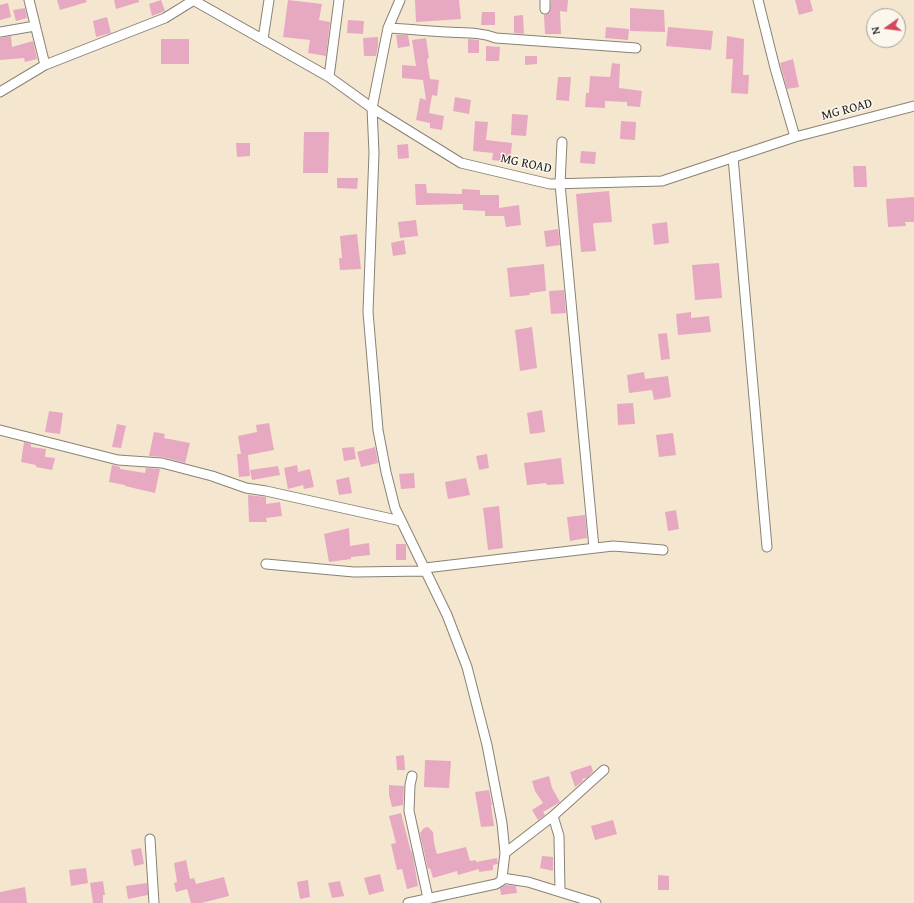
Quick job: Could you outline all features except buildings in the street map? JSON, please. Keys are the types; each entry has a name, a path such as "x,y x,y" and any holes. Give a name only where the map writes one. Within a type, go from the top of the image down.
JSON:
{"street":[{"path":"29,0 45,65"},
{"path":"0,92 45,65 165,18 194,0"},
{"name":"MG ROAD","path":"194,0 329,77 372,108 461,163 550,184 662,181 795,137 914,106"},
{"path":"264,39 269,0"},
{"path":"329,77 339,0"},
{"path":"400,0 388,28 372,108 374,153 368,312 378,430 395,508 447,615 467,667 487,745 502,823 506,853 502,878 496,884 408,903"},
{"path":"758,0 775,68 795,137"},
{"path":"0,32 35,26"},
{"path":"388,28 470,32 496,38 636,48"},
{"path":"562,142 560,184 594,548"},
{"path":"733,157 766,547"},
{"path":"0,430 118,460 162,463 212,476 246,488 266,491 401,521"},
{"path":"266,564 354,572 425,570 613,546 663,550"},
{"path":"506,853 553,816 604,770"},
{"path":"412,776 408,811 428,898"},
{"path":"553,816 559,836 560,891"},
{"path":"150,839 154,903"},
{"path":"502,878 528,882 596,903"}]}
